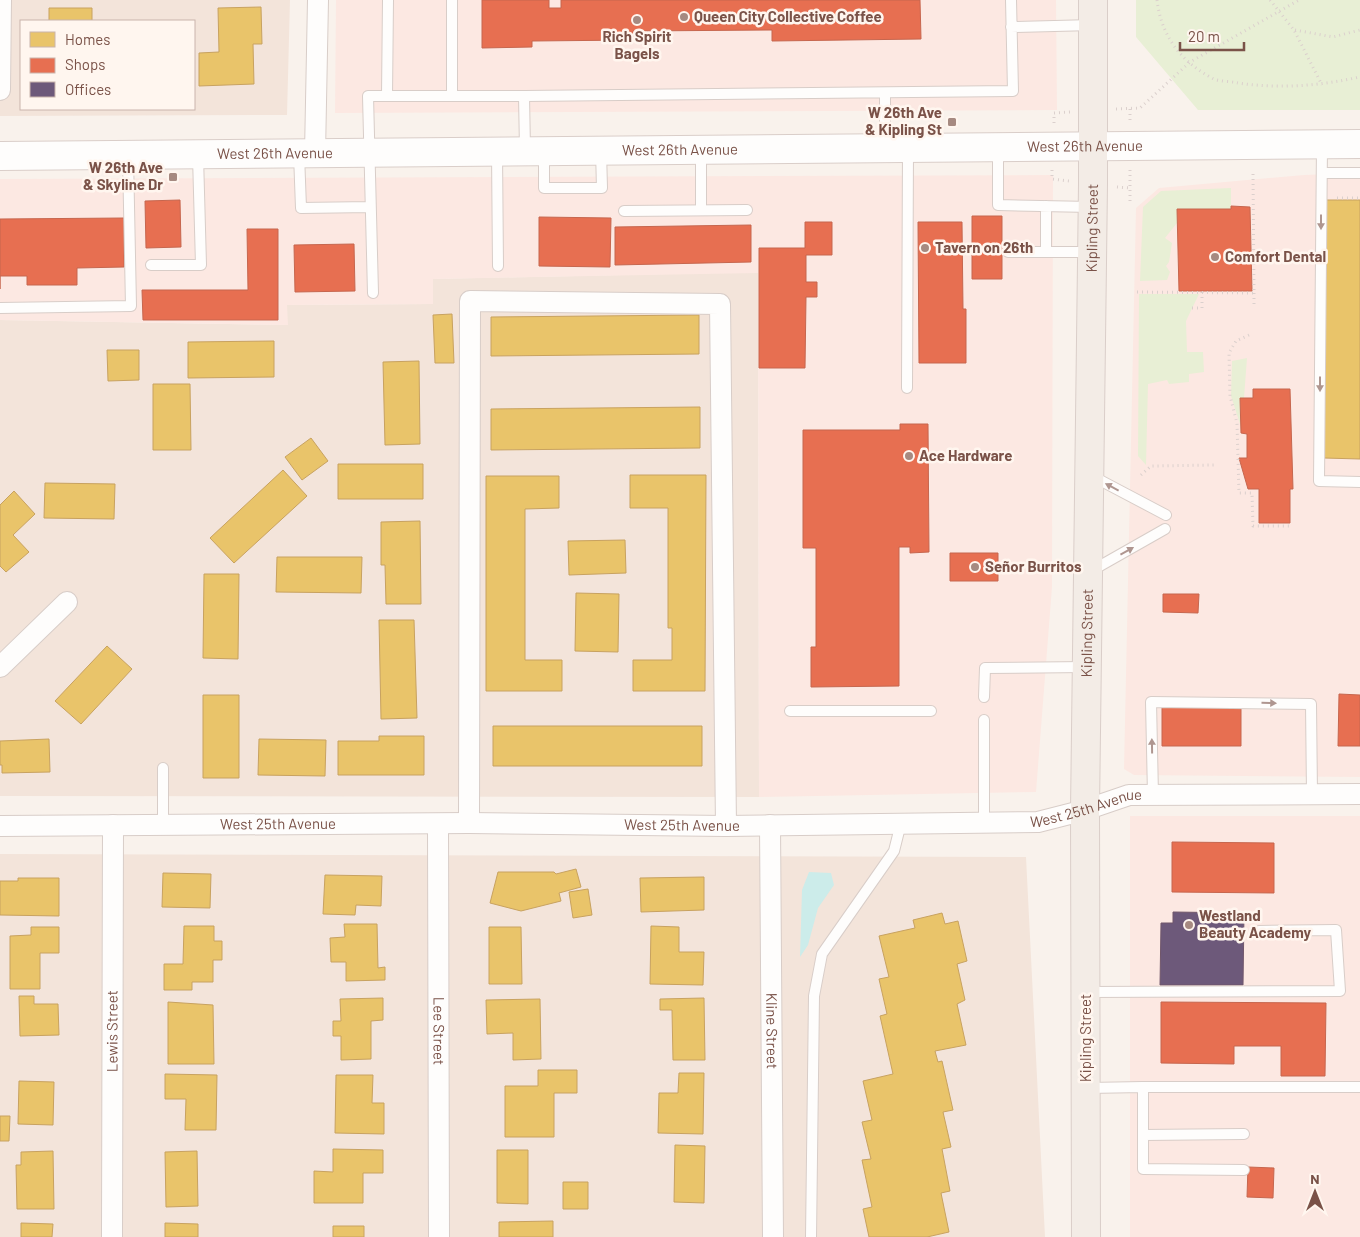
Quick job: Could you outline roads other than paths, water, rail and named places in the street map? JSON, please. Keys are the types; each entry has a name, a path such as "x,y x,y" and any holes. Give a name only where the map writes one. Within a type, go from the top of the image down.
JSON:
{"main road":[{"name":"Kipling Street","path":"1086,1237 1085,810 1093,207 1093,13"}],"street":[{"path":"0,90 1,0"},
{"path":"307,153 318,0"},
{"name":"West 26th Avenue","path":"0,156 1360,144"},
{"path":"469,824 470,301 720,304 726,826"},
{"path":"0,667 67,602"},
{"name":"West 25th Avenue","path":"0,826 469,824 726,826 1038,822 1085,810 1129,795 1360,794"},
{"name":"Lewis Street","path":"112,1237 113,825"},
{"name":"Lee Street","path":"438,825 439,1237"},
{"name":"Kline Street","path":"770,825 773,1237"}],"lane":[{"path":"387,96 388,0"},
{"path":"452,0 452,96"},
{"path":"372,293 368,96 1013,91 1010,0"},
{"path":"1011,27 1093,13"},
{"path":"885,93 897,147 906,388"},
{"path":"524,96 534,150 544,188 602,188 601,150"},
{"path":"1322,144 1319,481 1358,484"},
{"path":"998,147 998,205 1093,207"},
{"path":"701,149 701,210"},
{"path":"497,151 498,266"},
{"path":"307,153 300,208 370,207"},
{"path":"0,308 131,306 128,154"},
{"path":"151,265 201,265 198,154"},
{"path":"1322,173 1360,173"},
{"path":"1046,206 1046,252"},
{"path":"624,211 747,210"},
{"path":"1008,252 1092,252"},
{"path":"1089,475 1166,516"},
{"path":"1088,573 1166,529"},
{"path":"984,697 984,668 1087,667"},
{"path":"1153,795 1151,702 1311,704 1312,794"},
{"path":"790,711 931,710"},
{"path":"984,720 984,822"},
{"path":"163,768 163,826"},
{"path":"811,1237 814,996 822,954 894,851 901,824"},
{"path":"1085,992 1340,991 1336,930 1259,931"},
{"path":"1143,1087 1143,1169 1244,1170"},
{"path":"1086,1088 1360,1087"},
{"path":"1143,1135 1244,1134"}],"water":[{"path":"809,872 831,873 834,885 818,908 808,945 800,957 802,890"}],"place":[{"name":"Queen City Collective Coffee","path":"684,17"},
{"name":"Rich Spirit Bagels","path":"637,20"},
{"name":"W 26th Ave & Kipling St","path":"952,122"},
{"name":"W 26th Ave & Skyline Dr","path":"173,177"},
{"name":"Tavern on 26th","path":"925,248"},
{"name":"Comfort Dental","path":"1215,257"},
{"name":"Ace Hardware","path":"909,456"},
{"name":"Señor Burritos","path":"975,567"},
{"name":"Westland Beauty Academy","path":"1189,925"}]}
